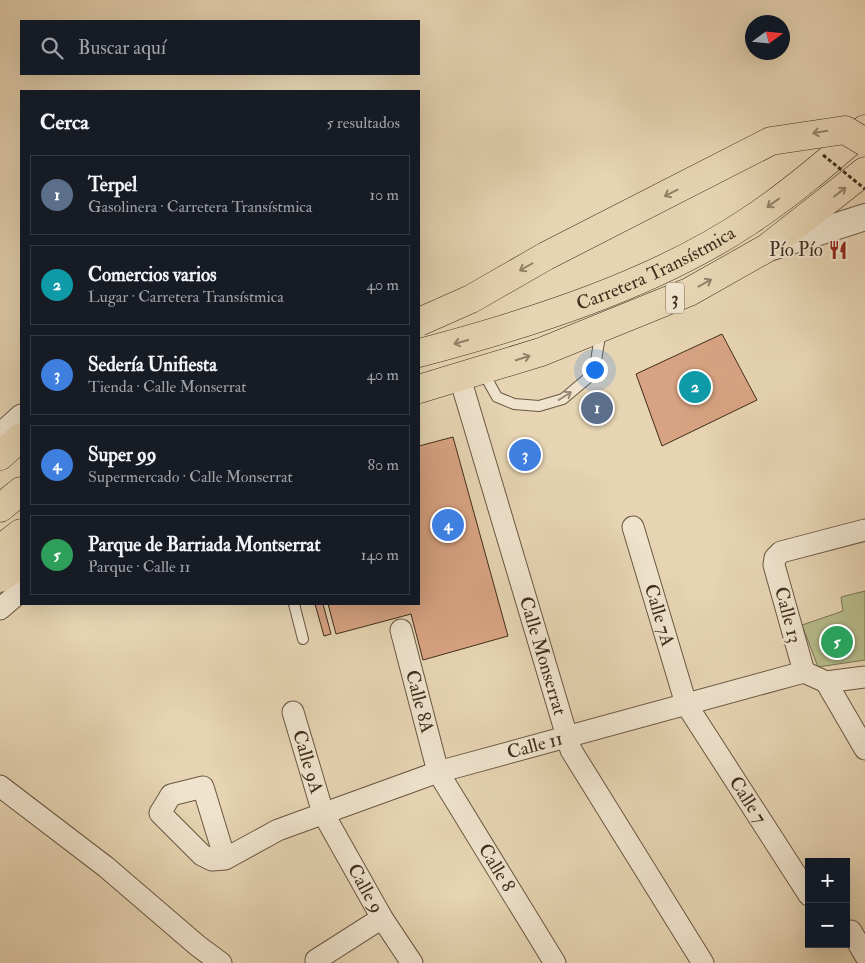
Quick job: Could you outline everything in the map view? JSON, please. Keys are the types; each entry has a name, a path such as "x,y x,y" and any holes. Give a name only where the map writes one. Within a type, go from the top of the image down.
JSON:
{"main road":[{"name":"Carretera Transístmica","path":"420,353 524,323 601,295 677,262 748,222 820,169 865,129"},
{"path":"420,322 471,299 546,256 771,141 845,130 865,142"},
{"name":"Carretera Transístmica","path":"420,390 540,352 689,292 767,248 865,171"},
{"path":"0,456 20,438"},
{"path":"0,508 20,492"},
{"path":"0,549 20,534"},
{"path":"0,578 20,565"}],"street":[{"path":"767,248 865,217"},
{"name":"Calle Monserrat","path":"471,374 571,750 703,963"},
{"path":"0,434 20,416"},
{"name":"Calle 7A","path":"633,527 686,704"},
{"name":"Calle 13","path":"804,672 774,566 776,558 781,552 865,530"},
{"path":"0,609 20,592"},
{"name":"Calle 8A","path":"401,630 438,772"},
{"path":"804,672 826,682 865,677"},
{"name":"Calle 11","path":"218,860 278,830 438,772 804,672"},
{"path":"826,682 865,749"},
{"name":"Calle 7","path":"686,704 805,889"},
{"name":"Calle 9A","path":"293,712 323,813"},
{"name":"Calle 8","path":"438,772 555,963"},
{"path":"0,786 106,867 220,963"},
{"name":"Calle 9","path":"323,813 382,918 412,963"},
{"path":"316,960 382,918"},
{"path":"851,931 865,955"}],"lane":[{"path":"471,374 497,397 514,404 539,406 564,398 594,373 602,328"},
{"path":"294,605 303,639"}],"path":[{"path":"822,155 865,189"}],"green space":[{"path":"865,591 865,660 818,667 802,625 843,611 841,597"}],"building":[{"path":"722,334 757,400 662,446 636,374"},
{"path":"453,437 508,636 423,660 411,614 336,634 328,605 420,605 420,446"},
{"path":"315,605 323,605 331,634 324,636"}],"place":[{"name":"Pío Pío","path":"838,250"},
{"name":"Comercios varios","path":"695,387"},
{"name":"Terpel","path":"597,408"},
{"name":"Sedería Unifiesta","path":"525,455"},
{"name":"Super 99","path":"448,525"},
{"name":"Parque de Barriada Montserrat","path":"837,642"}]}
